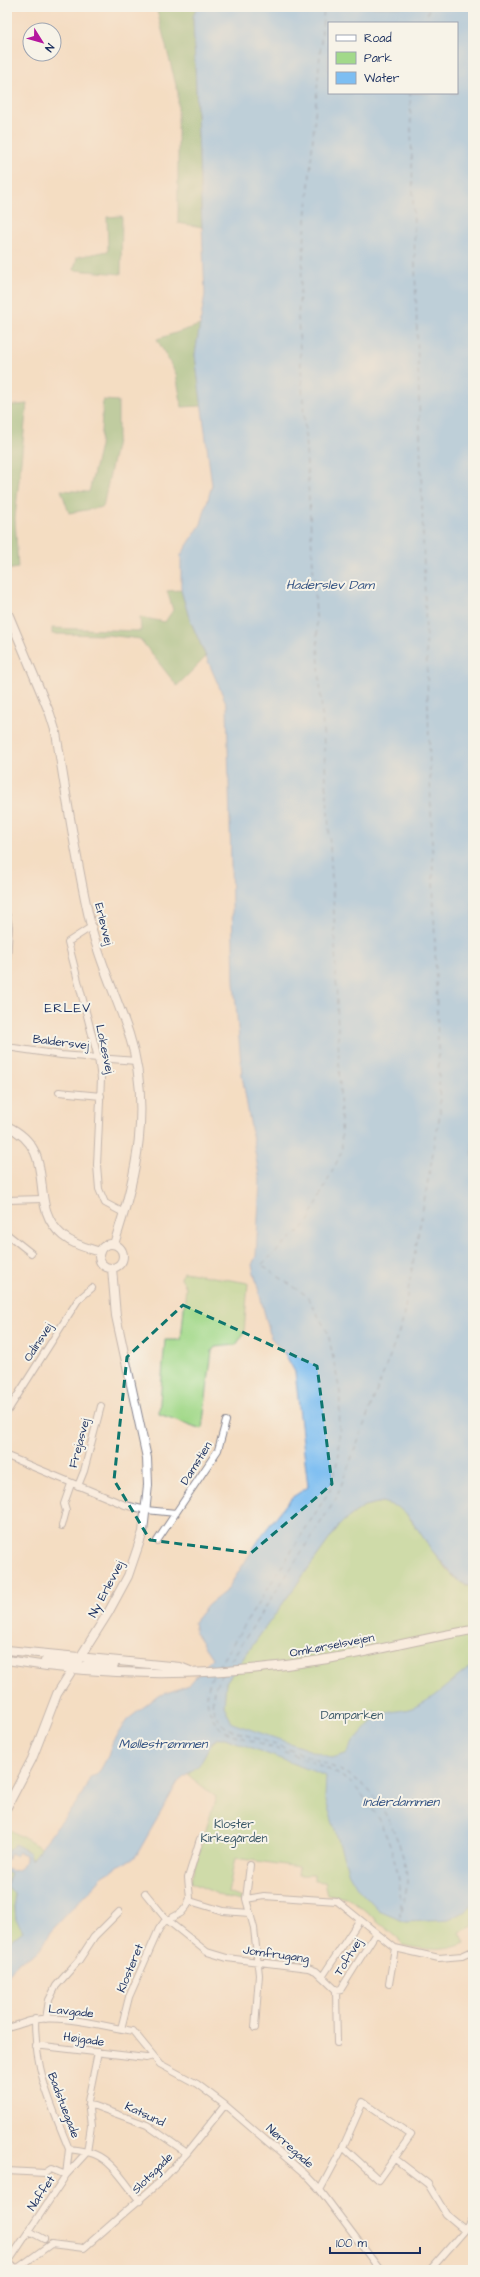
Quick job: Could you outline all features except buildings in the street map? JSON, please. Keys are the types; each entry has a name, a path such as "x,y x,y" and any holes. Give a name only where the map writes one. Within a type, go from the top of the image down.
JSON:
{"street":[{"name":"Erlevvej","path":"7,611 50,714 56,733 91,927 129,1036 136,1061 140,1089 141,1120 134,1176 114,1244"},
{"path":"7,916 9,927 7,962"},
{"name":"Lokesvej","path":"91,927 68,942 98,1058 101,1096 97,1165 99,1189 105,1203 124,1213"},
{"name":"Baldersvej","path":"7,1047 136,1061"},
{"path":"59,1092 101,1096"},
{"path":"7,1126 25,1136 34,1148 40,1165 43,1199 51,1222 64,1237 77,1245 100,1252"},
{"path":"7,1200 43,1199"},
{"path":"7,1234 31,1253"},
{"path":"114,1244 122,1251 123,1258 119,1265 112,1268 102,1263 100,1252 104,1246 114,1244"},
{"name":"Ny Erlevvej","path":"7,1807 32,1759 57,1694 108,1613 128,1576 142,1532 146,1510 147,1458 116,1316 112,1268"},
{"name":"Odinsvej","path":"8,1409 78,1300 92,1288"},
{"name":"Frejasvej","path":"78,1486 84,1471 101,1406"},
{"name":"Damstien","path":"157,1542 218,1450 226,1421"},
{"name":"Frejasvej","path":"7,1456 71,1484 125,1505 146,1510"},
{"path":"62,1526 66,1511 64,1504 71,1484"},
{"path":"146,1510 176,1513"},
{"name":"Omkørselsvejen","path":"10,1660 71,1670 137,1674 237,1671 323,1660 473,1630"},
{"name":"Omkørselsvejen","path":"7,1650 180,1667 195,1672"},
{"path":"10,1660 22,1658 70,1662 79,1657"},
{"path":"71,1670 90,1664 133,1667 142,1663"},
{"path":"200,1839 188,1878 190,1901 223,1911 250,1913"},
{"path":"250,1865 246,1899 254,1928 258,1962 255,2028"},
{"path":"145,1893 167,1920"},
{"path":"246,1899 264,1896 337,1901 360,1921 396,1948 439,1958 462,1956 473,1951"},
{"name":"Klosteret","path":"121,2030 129,1997 155,1936 167,1920 181,1913 190,1901"},
{"path":"46,2019 49,2000 56,1986 75,1965 94,1937 119,1912"},
{"name":"Jomfrugang","path":"167,1920 207,1952 227,1958 308,1968 316,1971 336,1990"},
{"path":"322,1977 360,1921"},
{"name":"Toftvej","path":"336,1990 341,1989 376,1932"},
{"path":"389,1984 396,1948"},
{"path":"336,1990 337,2042"},
{"name":"Lavgade","path":"8,2028 35,2019 46,2019 86,2023 133,2031 153,2056"},
{"name":"Badstuegade","path":"35,2019 35,2045 42,2081 69,2149"},
{"name":"Højgade","path":"35,2045 146,2058 153,2056"},
{"path":"87,2152 91,2126 88,2105 98,2052"},
{"name":"Nørregade","path":"153,2056 160,2064 197,2084 225,2105 305,2174 320,2190 380,2270"},
{"path":"320,2190 343,2147 363,2102 411,2135 379,2180 343,2147"},
{"name":"Katsund","path":"88,2105 95,2106 147,2125 187,2153"},
{"name":"Slotsgade","path":"84,2248 140,2201 187,2153 225,2105"},
{"path":"69,2149 87,2152 100,2158 114,2169 140,2201"},
{"name":"Naffet","path":"66,2175 69,2149"},
{"name":"Naffet","path":"84,2248 51,2244 17,2269 7,2264 66,2175 87,2152"},
{"path":"394,2158 428,2184 446,2214 465,2230"},
{"name":"Naffet","path":"7,2171 45,2173 51,2170 66,2175"},
{"path":"430,2270 465,2230 473,2217"},
{"path":"29,2231 44,2239"}],"highlighted area":[{"path":"183,1305 317,1366 332,1484 251,1553 150,1540 114,1480 127,1357"}],"green space":[{"path":"156,7 197,7 193,17 202,227 178,223 178,93"},
{"path":"122,216 121,274 74,270 77,257 108,251 107,217"},
{"path":"200,325 195,355 202,406 182,407 176,374 157,339"},
{"path":"103,400 118,401 118,436 103,507 69,513 61,490 89,492 100,446"},
{"path":"27,404 15,518 18,568 7,570 7,406"},
{"path":"181,590 189,617 206,657 177,686 140,639 108,635 52,634 52,628 141,631 140,617 165,622 173,610 167,591"},
{"path":"184,1272 248,1283 244,1333 236,1345 215,1347 212,1351 202,1429 159,1414 165,1340 181,1340 186,1287 180,1277"},
{"name":"Damparken","path":"382,1502 400,1508 408,1516 434,1553 453,1576 463,1584 473,1587 473,1926 460,1932 465,1943 449,1948 426,1949 402,1945 398,1938 351,1899 328,1894 325,1882 314,1881 314,1875 298,1875 299,1867 235,1858 228,1893 242,1898 241,1901 227,1898 190,1882 216,1797 188,1775 210,1745 218,1738 226,1682 341,1523 364,1506"},
{"path":"7,1828 41,1848 31,1860 15,1844 7,1852"},
{"path":"7,1872 11,1874 7,1885"},
{"path":"7,1885 14,1894 16,1919 24,1931 7,1944"}],"water":[{"name":"Haderslev Dam","path":"197,7 473,7 473,1587 458,1581 431,1549 411,1519 398,1507 382,1502 364,1506 341,1523 226,1682 224,1706 232,1723 332,1758 346,1754 354,1741 374,1719 373,1710 379,1716 419,1705 427,1701 468,1669 473,1667 473,1904 464,1912 449,1920 405,1922 379,1911 358,1889 349,1874 325,1798 326,1776 225,1738 218,1738 212,1742 199,1765 178,1782 136,1856 103,1876 51,1931 42,1946 34,1954 18,1961 7,1977 7,1944 23,1931 16,1919 14,1894 7,1885 11,1874 7,1872 7,1869 15,1871 18,1870 23,1866 25,1855 19,1852 16,1856 11,1853 7,1860 7,1852 15,1844 29,1852 29,1859 31,1860 81,1797 90,1777 96,1775 101,1769 108,1756 113,1741 127,1720 158,1696 189,1685 212,1658 196,1634 194,1622 208,1605 227,1590 262,1535 291,1498 308,1487 295,1372 284,1352 271,1338 252,1265 256,1256 260,1181 242,1075 234,982 227,705 189,617 181,590 181,555 201,524 212,485 195,355 205,294 193,17"}],"ferry route":[{"path":"218,1667 330,1490 339,1455 340,1392 328,1333 306,1295 261,1265 307,1224 342,1151 334,913 298,317 324,7"},
{"path":"426,22 429,7"},
{"path":"226,1668 336,1499 402,1324 440,1114 410,94"},
{"path":"222,1674 215,1688 212,1702 216,1715 226,1728 315,1759 348,1775 370,1791 386,1815 393,1829 403,1859 407,1884 401,1914"},
{"path":"213,1675 208,1690 208,1704 213,1718 223,1731 292,1754 328,1769 343,1777 353,1785 370,1805 383,1829 393,1854 400,1884 400,1916"}],"district":[{"name":"ERLEV","path":"68,1007"}],"water label":[{"name":"Møllestrømmen","path":"163,1743"},
{"name":"Inderdammen","path":"401,1801"}],"park label":[{"name":"Kloster Kirkegården","path":"234,1831"}]}
